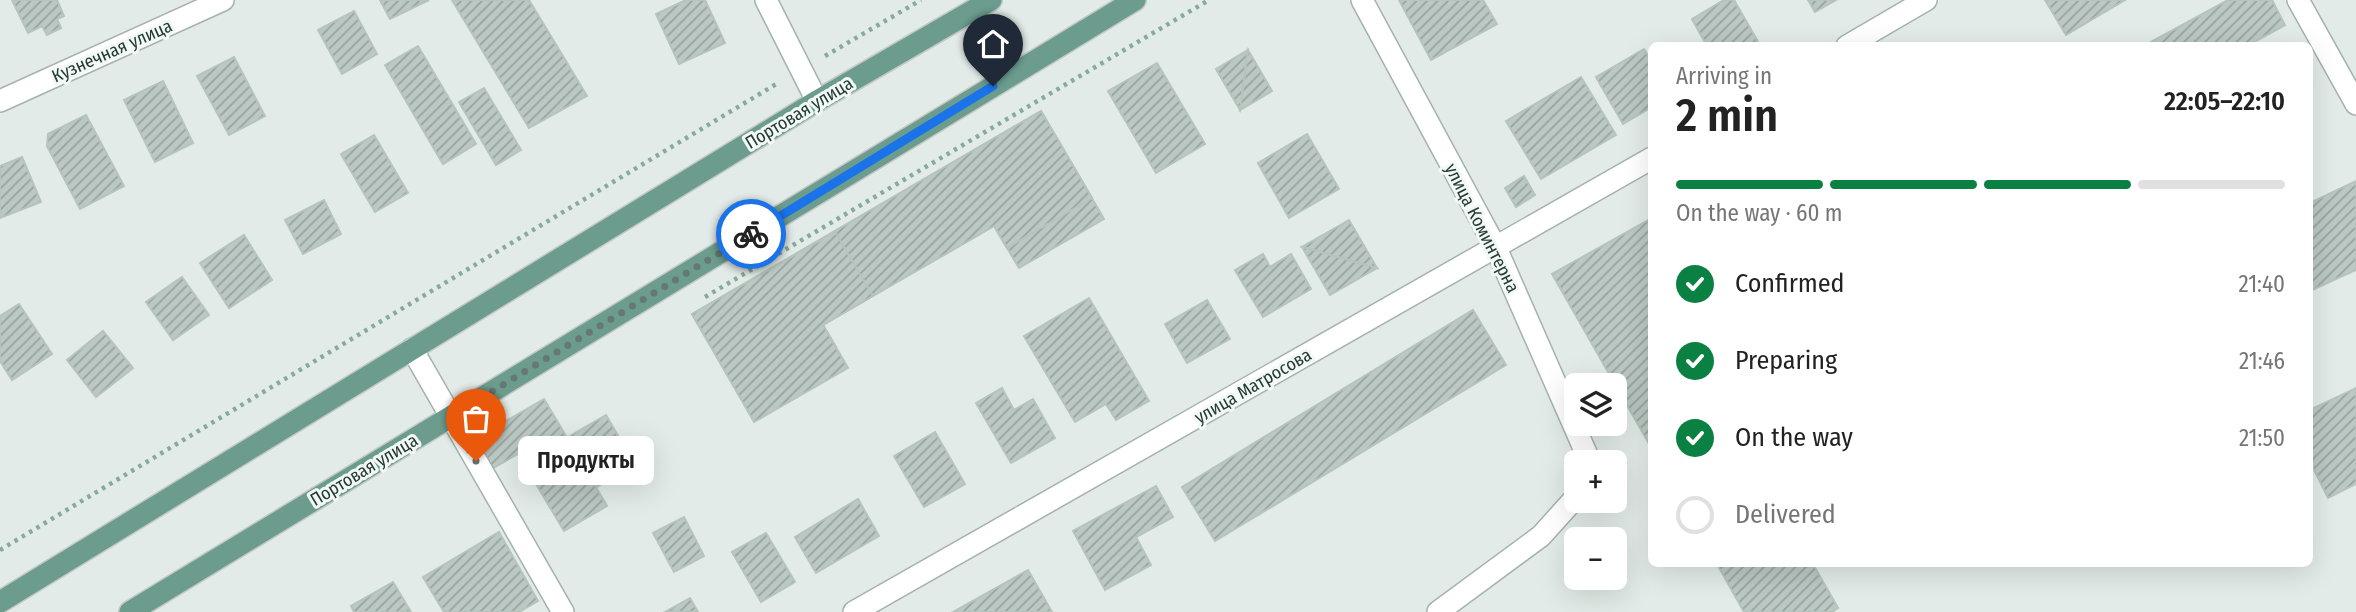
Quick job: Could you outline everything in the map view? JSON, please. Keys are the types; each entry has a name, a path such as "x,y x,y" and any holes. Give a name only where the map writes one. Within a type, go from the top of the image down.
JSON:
{"main road":[{"name":"Портовая улица","path":"0,602 817,101 991,0"},
{"name":"Портовая улица","path":"131,612 1135,0"}],"street":[{"name":"Кузнечная улица","path":"0,102 223,0"},
{"path":"766,0 817,101"},
{"name":"улица Коминтерна","path":"1362,0 1496,248 1585,450"},
{"path":"1854,42 1926,0"},
{"path":"2298,0 2356,104"},
{"name":"улица Матросова","path":"854,612 1648,160"},
{"path":"412,349 563,612"},
{"path":"1438,612 1541,536 1564,510"}],"path":[{"path":"0,550 801,69 921,0"},
{"path":"704,298 1209,0"}],"building":[{"path":"12,0 57,0 64,16 57,19 61,28 47,35 42,26 28,33"},
{"path":"380,0 429,0 390,19"},
{"path":"452,0 529,0 587,96 529,128"},
{"path":"686,0 705,0 725,43 679,64 656,14"},
{"path":"1399,0 1483,0 1497,24 1431,60"},
{"path":"1724,0 1734,0 1758,42 1705,42 1692,19"},
{"path":"1808,0 1836,0 1815,12"},
{"path":"2045,0 2125,0 2066,35"},
{"path":"2228,0 2272,0 2285,25 2254,42 2151,42"},
{"path":"354,11 377,54 342,74 318,30"},
{"path":"418,46 476,144 443,164 385,65"},
{"path":"1644,49 1648,56 1648,109 1623,124 1596,77"},
{"path":"1248,50 1240,110 1216,69"},
{"path":"1248,50 1272,91 1240,110"},
{"path":"234,57 265,116 229,135 197,76"},
{"path":"1157,63 1205,144 1156,173 1108,91"},
{"path":"1581,77 1616,135 1541,179 1506,121"},
{"path":"163,81 193,143 155,162 124,100"},
{"path":"484,88 521,150 496,165 459,102"},
{"path":"1041,111 1104,219 1019,268 994,226 935,260 897,195"},
{"path":"1041,111 1092,198 1007,248 994,226 823,325 836,347 743,401 692,314"},
{"path":"86,115 124,186 80,209 47,146 48,134"},
{"path":"1307,134 1339,189 1289,218 1258,163"},
{"path":"374,135 408,193 375,212 341,154"},
{"path":"22,157 41,202 0,218 0,166"},
{"path":"1524,176 1535,195 1516,207 1505,188"},
{"path":"2356,181 2356,270 2313,290 2313,202"},
{"path":"324,200 341,234 303,254 285,220"},
{"path":"1349,220 1377,268 1302,247"},
{"path":"1648,220 1648,442 1627,405 1627,373 1609,373 1552,274"},
{"path":"835,232 873,296 823,325 848,368 754,422 692,314"},
{"path":"244,235 272,280 229,308 200,263"},
{"path":"1302,247 1377,268 1330,295"},
{"path":"1263,254 1270,267 1291,254 1311,289 1263,317 1235,270"},
{"path":"182,277 209,315 173,340 146,302"},
{"path":"1089,298 1149,401 1116,420 1106,404 1075,422 1024,336"},
{"path":"1207,300 1230,339 1187,363 1165,324"},
{"path":"19,304 52,354 12,380 0,361 0,316"},
{"path":"1473,310 1506,365 1215,541 1182,487"},
{"path":"103,331 133,368 96,397 67,360"},
{"path":"1002,388 1014,410 1033,399 1055,438 1011,463 976,403"},
{"path":"2356,388 2356,484 2328,498 2313,468 2313,409"},
{"path":"544,399 566,436 523,462 518,454 490,470 473,440"},
{"path":"606,415 635,465 597,487 568,437"},
{"path":"935,432 965,484 924,507 894,456"},
{"path":"566,436 607,506 564,531 523,462"},
{"path":"1156,486 1173,517 1136,537 1151,565 1105,590 1073,531"},
{"path":"858,499 879,536 816,573 795,537"},
{"path":"684,517 704,556 674,572 653,533"},
{"path":"499,532 538,601 519,612 444,612 423,577"},
{"path":"766,533 795,582 761,602 732,552"},
{"path":"1719,567 1815,567 1838,608 1832,612 1744,612"},
{"path":"1028,570 1052,612 953,612"},
{"path":"393,582 411,612 354,612 351,606"},
{"path":"690,598 698,612 665,612"}],"way so far":[{"path":"476,461 450,417 751,234"}],"place":[{"name":"Продукты","path":"476,461"}],"route":[{"path":"751,234 993,86"}]}
